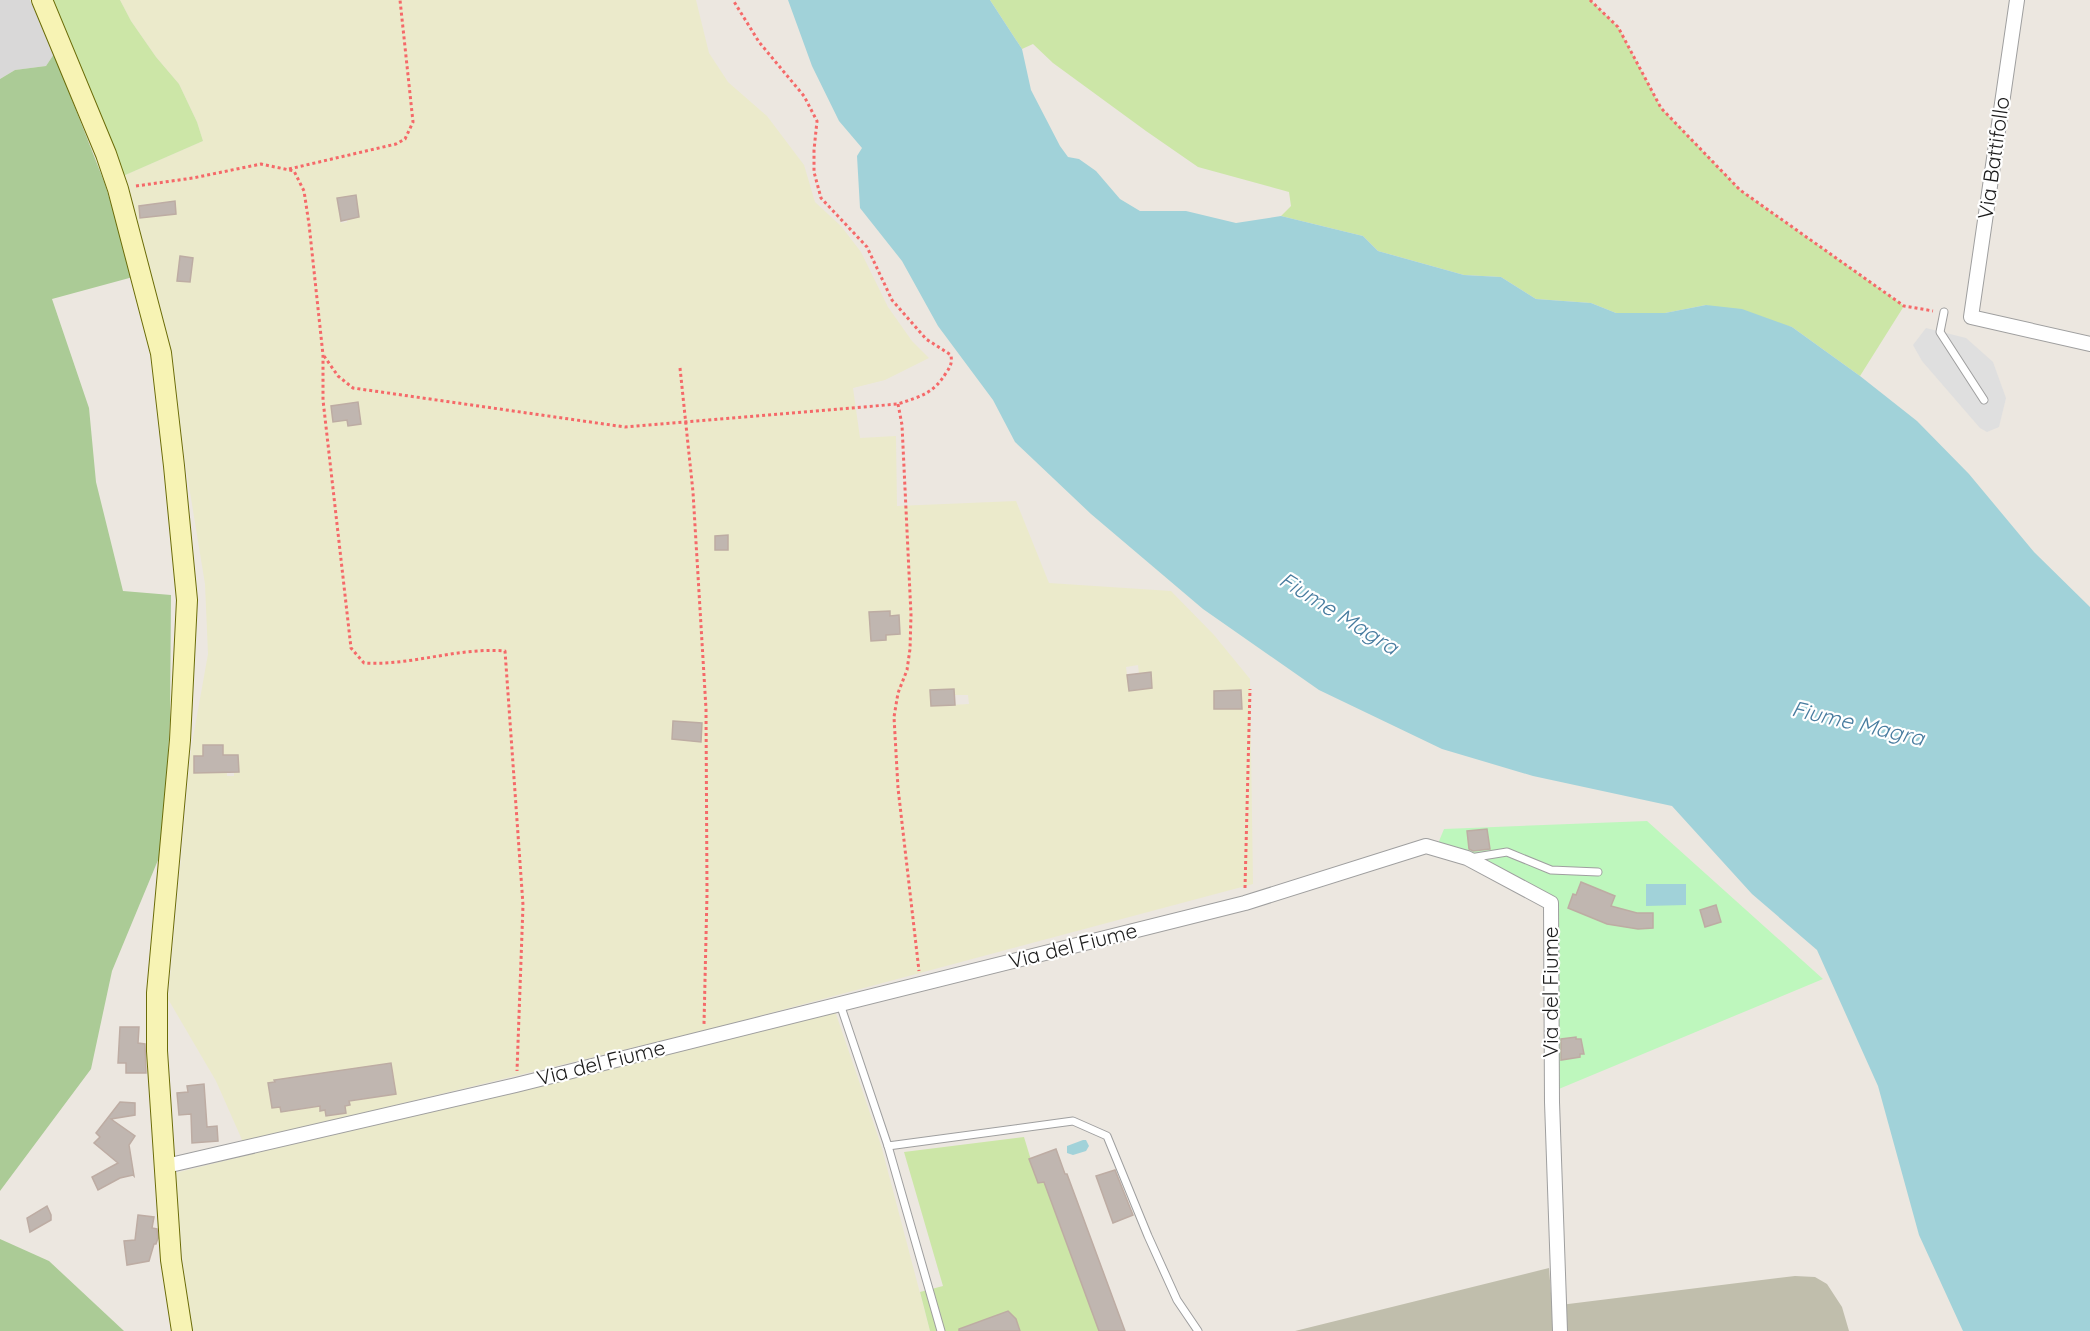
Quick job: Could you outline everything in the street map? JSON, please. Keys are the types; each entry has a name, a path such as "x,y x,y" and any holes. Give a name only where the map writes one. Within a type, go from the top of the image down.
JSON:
{"main road":[{"path":"42,0 106,154 118,189 161,353 187,600 178,763 157,993 157,1051 171,1260 182,1331"}],"street":[{"name":"Via Battifollo","path":"2017,0 1971,317 2090,344"},
{"name":"Via del Fiume","path":"166,1166 516,1085 1245,903 1426,846 1467,858 1551,903 1552,1102 1560,1331"}],"lane":[{"path":"1944,312 1940,332 1984,400"},
{"path":"1467,858 1507,852 1551,870 1598,872"},
{"path":"840,1004 888,1146 941,1331"},
{"path":"888,1146 1073,1121 1107,1136 1177,1300 1198,1331"}],"path":[{"path":"288,169 396,144 405,139 413,122 400,0"},
{"path":"323,355 338,376 353,388 625,427 898,404 922,396 938,387 952,363 951,355 926,339 892,300 867,247 821,198 814,172 818,121 804,96 759,42 733,0"},
{"path":"1590,0 1618,27 1661,108 1740,190 1904,306 1944,312"},
{"path":"118,189 193,178 261,164 294,171 304,191 323,355 323,400 351,648 364,663 385,664 486,649 505,651 523,905 516,1085"},
{"path":"680,368 693,492 706,709 707,894 704,1038"},
{"path":"898,404 902,425 911,615 907,670 898,693 894,717 898,788 920,984"},
{"path":"1245,903 1250,689"}],"shaded area":[{"path":"0,0 30,0 54,54 46,66 15,70 0,79"},
{"path":"1926,328 1966,338 1993,362 2006,398 1999,427 1987,432 1980,428 1922,361 1913,345"},
{"path":"1549,1268 1552,1306 1795,1276 1815,1277 1827,1284 1842,1307 1849,1331 1295,1331"}],"green space":[{"path":"52,0 120,0 131,21 156,57 179,84 197,122 203,141 123,176"},
{"path":"120,0 696,0 709,53 728,82 767,116 804,165 815,202 841,226 861,252 888,307 912,341 929,358 885,380 853,388 860,438 896,436 897,506 1016,501 1049,583 1171,591 1214,635 1250,679 1253,884 718,1027 243,1142 216,1081 168,999 191,749 208,654 205,584 180,431 123,176 203,141 197,122 179,84 156,57 131,21","holes":["356,195 359,217 347,219 347,222 341,223 337,198","174,201 176,214 141,218 139,205","180,256 193,258 190,282 177,281","357,403 361,424 349,426 347,420 333,422 331,407","1138,665 1139,674 1151,672 1152,688 1129,690 1126,667","953,689 954,695 968,695 969,704 931,706 931,690","1241,690 1242,708 1214,709 1214,691","673,721 702,723 701,742 672,739","203,745 222,745 223,755 238,755 239,772 234,773 234,776 227,776 227,773 194,773 194,756 203,756","391,1063 395,1094 372,1098 348,1093 346,1113 326,1116 325,1110 320,1111 319,1099 272,1108 268,1084 274,1081"]},
{"path":"990,0 1590,0 1618,27 1661,108 1740,190 1904,306 1860,376 1792,327 1706,305 1665,313 1616,313 1591,303 1536,299 1501,277 1464,275 1378,251 1363,236 1281,216 1291,206 1289,192 1198,167 1053,63 1033,44 1022,49"},
{"path":"54,54 105,184 133,277 52,299 89,408 96,482 123,591 171,595 170,720 163,848 112,971 91,1069 0,1191 0,79 15,70 46,66"},
{"path":"1647,821 1823,979 1554,1091 1555,902 1437,846 1444,829"},
{"path":"835,1011 881,1145 930,1331 191,1331 175,1173"},
{"path":"1024,1137 1038,1183 1044,1182 1099,1331 930,1331 920,1292 943,1286 904,1152"},
{"path":"0,1239 49,1261 124,1331 0,1331"}],"water":[{"name":"Fiume Magra","path":"788,0 990,0 1022,49 1031,90 1060,146 1068,157 1079,159 1096,171 1120,199 1140,211 1186,211 1236,223 1281,216 1363,236 1378,251 1464,275 1501,277 1536,299 1591,303 1616,313 1665,313 1706,305 1742,309 1792,327 1860,376 1917,421 1969,474 2034,552 2090,607 2090,1331 1963,1331 1919,1235 1878,1086 1817,950 1752,894 1672,806 1533,776 1442,749 1319,690 1203,609 1091,514 1015,442 993,400 938,326 902,261 860,208 857,156 862,148 839,121 812,66"},
{"path":"1646,884 1686,884 1686,905 1646,906"},
{"path":"1086,1140 1089,1146 1086,1151 1073,1155 1067,1153 1067,1146"}],"building":[{"path":"356,195 359,217 341,221 337,198"},
{"path":"175,201 176,214 140,218 139,206"},
{"path":"180,256 193,258 190,282 177,281"},
{"path":"358,402 361,424 348,426 347,420 333,422 331,406"},
{"path":"728,535 728,550 715,550 715,536"},
{"path":"890,611 890,616 899,615 900,634 886,635 886,640 871,641 869,612"},
{"path":"1151,672 1152,688 1129,691 1127,675"},
{"path":"954,689 955,705 931,706 930,690"},
{"path":"1241,690 1242,709 1214,709 1214,691"},
{"path":"673,721 702,723 701,742 672,739"},
{"path":"203,745 223,745 223,755 238,755 239,772 194,773 194,756 203,756"},
{"path":"1487,829 1490,849 1473,851 1469,849 1467,831"},
{"path":"1581,882 1615,896 1611,906 1637,913 1653,913 1653,928 1638,929 1607,924 1568,908"},
{"path":"1716,905 1721,922 1705,927 1700,910"},
{"path":"120,1027 139,1027 138,1043 145,1044 146,1073 126,1073 126,1063 118,1063"},
{"path":"1576,1037 1576,1039 1581,1039 1584,1054 1580,1054 1580,1057 1561,1060 1561,1039"},
{"path":"391,1063 396,1094 349,1101 350,1105 345,1106 346,1113 326,1116 325,1110 320,1111 320,1106 281,1112 280,1107 272,1108 268,1083 275,1082 274,1080"},
{"path":"204,1084 207,1127 217,1126 218,1141 192,1143 191,1114 179,1115 177,1093 188,1092 187,1086"},
{"path":"120,1102 135,1103 135,1115 111,1119 135,1136 129,1145 134,1176 120,1178 98,1190 92,1177 118,1163 94,1143 100,1137 96,1133"},
{"path":"1056,1149 1125,1331 1099,1331 1044,1182 1038,1183 1029,1159"},
{"path":"1115,1170 1133,1215 1113,1223 1096,1176"},
{"path":"47,1206 51,1220 30,1232 27,1218"},
{"path":"138,1215 154,1217 152,1228 157,1229 158,1238 149,1261 127,1265 124,1241 135,1240"},
{"path":"1008,1311 1016,1319 1020,1331 959,1331 959,1329"}]}
